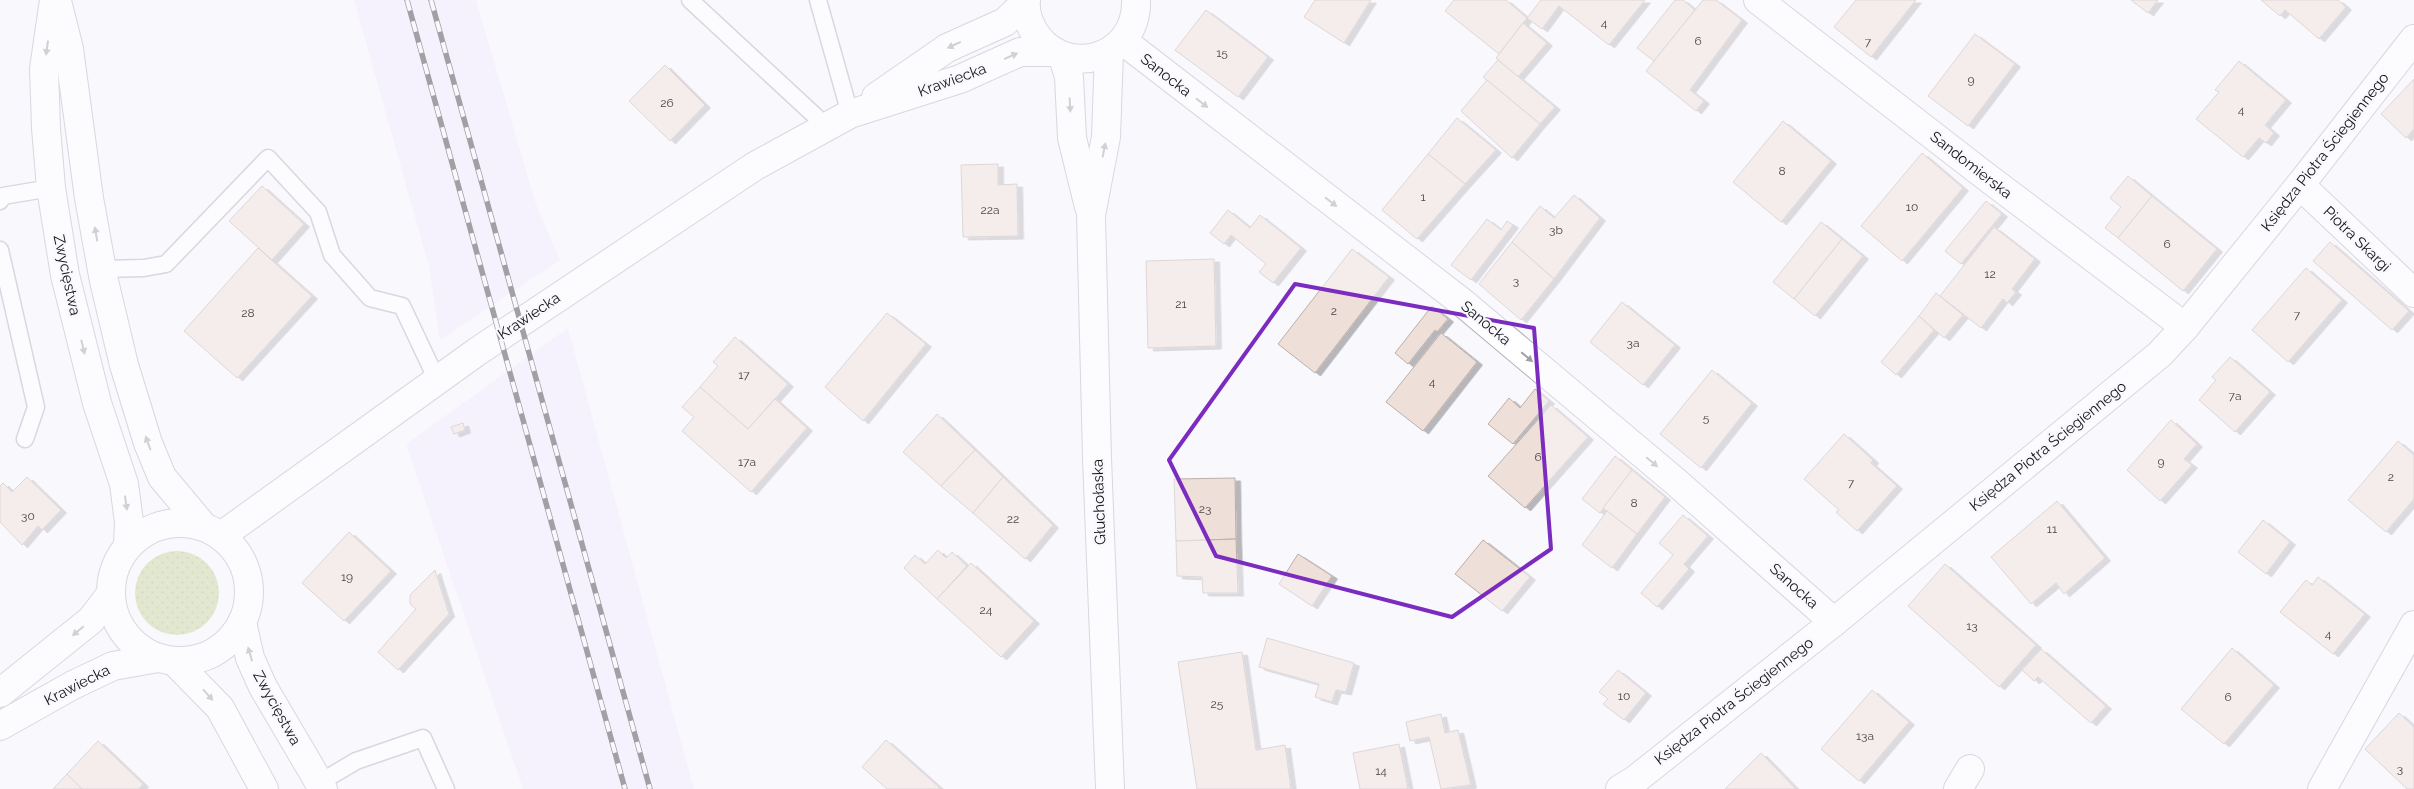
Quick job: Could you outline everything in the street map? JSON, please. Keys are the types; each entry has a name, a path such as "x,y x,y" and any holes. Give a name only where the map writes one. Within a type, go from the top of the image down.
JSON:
{"street":[{"name":"Zwycięstwa","path":"56,0 44,69 51,188 67,284 97,403 124,484 129,522 128,545"},
{"name":"Zwycięstwa","path":"56,0 69,49 89,198 102,269 124,365 148,443 162,477 212,531"},
{"name":"Sandomierska","path":"1758,0 1984,176 2185,327"},
{"name":"Krawiecka","path":"212,531 520,322 755,166 838,120 947,48 1005,22 1026,2"},
{"path":"1026,2 1029,23 1039,40 1059,54"},
{"path":"1116,46 1132,26 1140,3"},
{"name":"Księdza Piotra Ściegiennego","path":"1620,789 1635,780 1834,622 2160,354 2185,327 2300,185 2414,39"},
{"name":"Krawiecka","path":"838,120 960,79 1020,52 1059,54 1079,60 1095,58 1116,46"},
{"name":"Głuchołaska","path":"1110,789 1097,458 1091,215 1106,137 1116,46"},
{"name":"Sanocka","path":"1116,46 1463,303 1676,482 1834,622"},
{"name":"Głuchołaska","path":"1059,54 1069,77 1072,138 1091,215"},
{"name":"Piotra Skargi","path":"2300,185 2414,293"},
{"path":"166,659 195,660 214,652 230,639 242,622 248,604 249,585 244,566 235,550 212,531 183,522 163,525 144,532 128,545 118,560 112,577 110,595 114,616 125,634 139,648 166,659 220,708 264,789"},
{"path":"0,693 92,620 110,595"},
{"name":"Zwycięstwa","path":"242,622 250,658 263,687 321,786"},
{"path":"2322,789 2414,625"},
{"name":"Krawiecka","path":"0,726 73,685 113,666 166,659"}],"lane":[{"path":"690,0 838,120"},
{"path":"818,0 838,120"},
{"path":"102,269 144,268 166,264 268,158 318,212 332,255 370,298 402,306 437,380"},
{"path":"0,201 3,196 51,188"},
{"path":"0,250 36,407 25,439"},
{"path":"321,786 356,761 424,738 446,789"}],"highlighted area":[{"path":"1295,284 1534,328 1551,549 1452,617 1216,556 1169,460"}],"shaded area":[{"path":"354,0 476,0 536,204 560,260 440,340 429,267"},
{"path":"568,328 694,789 523,789 406,444"}],"green space":[{"path":"169,551 185,551 201,558 212,569 219,585 216,609 207,623 201,628 185,635 169,635 153,628 142,617 135,601 135,585 142,569 153,558"}],"building":[{"path":"1315,0 1371,0 1344,43 1304,17"},
{"path":"1454,0 1506,0 1527,18 1499,54 1445,11"},
{"path":"1541,0 1645,0 1609,45 1559,6 1542,29 1527,18"},
{"path":"1675,0 1683,0 1695,10 1654,61 1637,48"},
{"path":"1703,0 1716,0 1742,20 1690,90 1704,101 1696,111 1646,71"},
{"path":"1856,0 1916,0 1871,57 1834,27"},
{"path":"2131,0 2158,0 2148,13"},
{"path":"2261,0 2338,0 2346,7 2319,39 2285,10 2280,16"},
{"path":"1206,10 1268,57 1238,97 1175,50"},
{"path":"1523,23 1547,43 1518,77 1496,58"},
{"path":"1975,34 2015,64 1968,126 1928,96"},
{"path":"1498,60 1555,107 1540,124 1483,77"},
{"path":"2239,61 2286,100 2265,125 2274,133 2266,143 2259,138 2243,157 2196,119 2219,92 2215,90"},
{"path":"665,65 705,105 670,141 629,101"},
{"path":"2414,79 2414,129 2406,138 2381,114"},
{"path":"1487,80 1540,124 1512,158 1461,111"},
{"path":"1457,118 1496,150 1465,184 1428,154"},
{"path":"1783,121 1831,161 1781,222 1733,182"},
{"path":"1922,153 1963,188 1902,261 1861,226"},
{"path":"1428,154 1465,184 1417,239 1382,210"},
{"path":"998,164 998,185 1017,184 1018,236 963,237 961,165"},
{"path":"2128,176 2152,196 2118,238 2105,228 2121,207 2110,198"},
{"path":"262,186 304,224 272,260 229,221"},
{"path":"1574,195 1600,218 1554,279 1512,242 1540,206 1554,218"},
{"path":"2152,196 2217,249 2183,291 2118,238"},
{"path":"1986,201 2002,214 1961,264 1945,251"},
{"path":"1228,210 1250,228 1260,215 1301,248 1273,283 1259,272 1266,264 1231,235 1224,244 1210,233"},
{"path":"1487,219 1501,230 1507,221 1513,225 1471,280 1451,265"},
{"path":"1821,222 1842,239 1794,299 1773,282"},
{"path":"1994,227 2035,259 2012,289 2016,292 2007,303 2003,299 1981,328 1940,296"},
{"path":"1842,239 1863,256 1815,316 1794,299"},
{"path":"1512,242 1554,279 1521,320 1479,284"},
{"path":"2330,242 2409,311 2392,330 2313,261"},
{"path":"258,248 312,296 237,378 184,331"},
{"path":"1352,249 1389,277 1315,373 1278,344"},
{"path":"1214,259 1216,346 1148,348 1146,261"},
{"path":"2306,268 2342,300 2288,362 2252,330"},
{"path":"1936,293 1963,315 1944,338 1919,316"},
{"path":"1622,302 1675,345 1643,385 1590,342"},
{"path":"1432,306 1448,319 1437,332 1435,330 1408,364 1395,353"},
{"path":"887,313 926,344 863,421 825,387"},
{"path":"1919,316 1934,330 1896,375 1881,362"},
{"path":"1441,333 1477,362 1423,431 1386,402"},
{"path":"735,337 788,384 748,429 700,387 718,366 713,362"},
{"path":"2230,357 2270,392 2235,432 2199,400 2216,380 2212,377"},
{"path":"1712,370 1752,403 1701,468 1660,434"},
{"path":"700,387 748,429 775,399 807,428 751,492 682,431 694,417 682,407"},
{"path":"1535,389 1549,401 1513,444 1488,424 1509,398 1520,408"},
{"path":"1551,405 1588,437 1525,508 1488,476"},
{"path":"937,414 975,450 941,486 903,452"},
{"path":"2171,420 2197,444 2184,459 2192,465 2160,501 2127,470"},
{"path":"463,423 465,430 454,434 451,427"},
{"path":"1844,434 1873,460 1871,463 1897,486 1857,531 1836,512 1839,510 1804,479"},
{"path":"2398,441 2414,455 2414,499 2386,532 2348,500"},
{"path":"975,450 1003,477 973,513 941,486"},
{"path":"1615,456 1632,470 1600,513 1582,499"},
{"path":"1632,470 1665,497 1637,534 1603,508"},
{"path":"27,477 61,510 42,530 38,526 22,545 0,522 0,486 3,483 12,492"},
{"path":"1003,477 1053,525 1025,559 973,513"},
{"path":"1235,478 1236,539 1176,541 1174,479"},
{"path":"2057,501 2105,558 2064,594 2056,583 2031,604 1991,557"},
{"path":"1607,511 1637,534 1612,568 1582,545"},
{"path":"1683,515 1708,536 1684,564 1689,569 1657,607 1641,593 1673,555 1659,543"},
{"path":"2263,520 2290,542 2266,574 2238,552"},
{"path":"349,532 391,571 344,621 302,583"},
{"path":"1236,539 1238,593 1203,593 1202,577 1177,576 1176,541"},
{"path":"1483,540 1530,577 1502,611 1455,574"},
{"path":"938,550 946,558 952,552 967,566 937,599 904,568 915,555 925,564"},
{"path":"1298,554 1332,576 1312,606 1279,584"},
{"path":"971,563 1034,621 1001,657 937,599"},
{"path":"1945,564 2036,645 1999,687 1908,606"},
{"path":"435,570 449,614 398,670 378,652 416,609 410,604 410,595"},
{"path":"2318,577 2365,614 2333,654 2280,612 2306,580 2312,585"},
{"path":"1267,638 1354,663 1346,692 1336,690 1332,702 1315,697 1319,684 1259,667"},
{"path":"2232,648 2274,685 2224,744 2181,709"},
{"path":"2041,649 2106,706 2091,723 2038,677 2034,681 2022,670"},
{"path":"1242,652 1256,750 1285,745 1291,789 1197,789 1178,662"},
{"path":"1618,670 1646,693 1624,720 1603,704 1608,699 1599,692"},
{"path":"1872,690 1909,722 1859,781 1821,749"},
{"path":"2399,713 2414,727 2414,789 2407,789 2365,749"},
{"path":"1441,714 1445,733 1458,730 1471,785 1441,789 1429,737 1410,741 1406,722"},
{"path":"886,740 941,789 887,789 862,767"},
{"path":"98,741 143,784 139,789 82,789 67,774"},
{"path":"1399,744 1408,789 1360,789 1353,753"},
{"path":"1761,753 1796,789 1725,789"},
{"path":"67,774 82,789 53,789"}],"railway":[{"path":"407,0 625,789"},
{"path":"431,0 650,789"}]}
